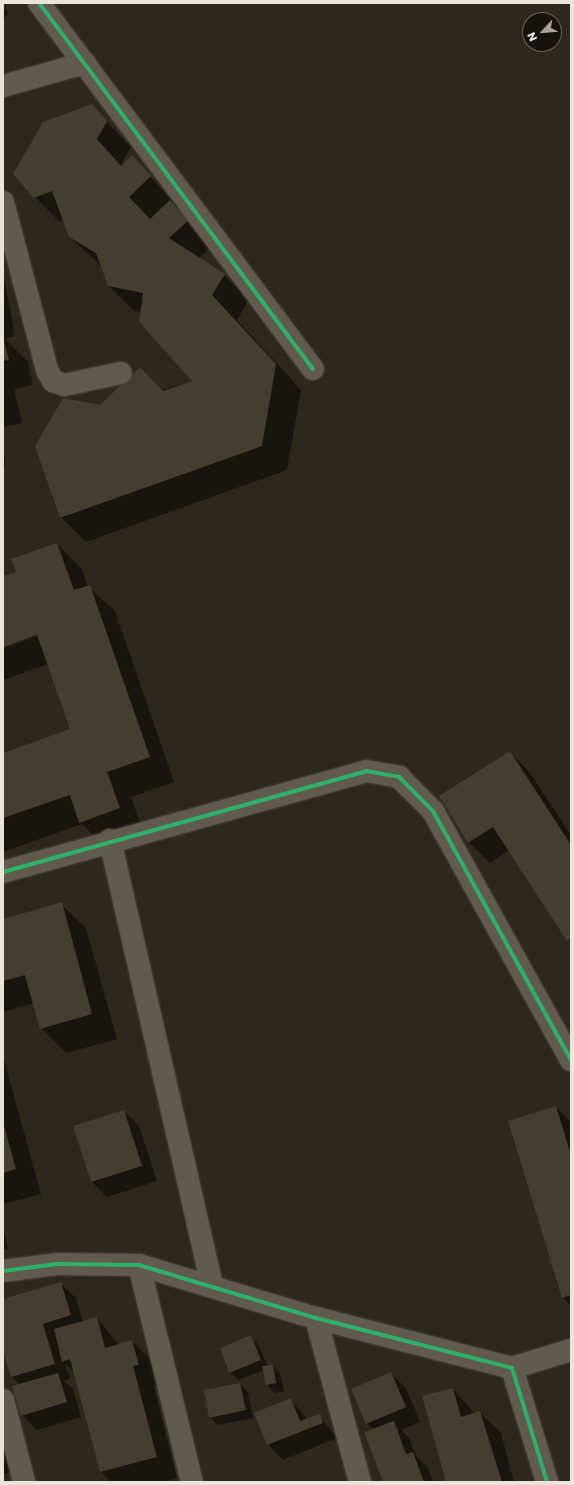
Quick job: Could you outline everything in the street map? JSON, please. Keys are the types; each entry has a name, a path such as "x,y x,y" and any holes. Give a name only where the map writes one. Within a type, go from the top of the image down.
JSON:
{"street":[{"path":"39,3 313,369"},
{"path":"3,86 85,63"},
{"path":"3,202 47,370 53,380 64,385 122,373"},
{"path":"3,872 110,840 366,771 400,777 433,811 571,1060"},
{"path":"110,840 212,1287"},
{"path":"3,1270 57,1264 139,1265 316,1318 512,1368 571,1350"},
{"path":"139,1265 192,1482"},
{"path":"316,1318 360,1482"},
{"path":"512,1368 547,1482"},
{"path":"3,1400 24,1482"}],"building":[{"path":"92,104 107,121 97,139 121,166 132,155 151,176 129,197 150,219 170,200 189,220 169,238 225,274 212,295 276,364 262,446 60,518 35,446 63,398 100,405 140,367 163,391 192,381 139,322 143,293 108,286 96,253 69,237 52,191 34,198 13,174 43,122"},
{"path":"3,337 9,360 3,361"},
{"path":"57,543 74,590 90,585 150,757 107,772 120,808 79,823 70,795 3,818 3,753 70,729 37,635 3,647 3,576 16,572 11,559"},
{"path":"510,751 571,845 571,938 567,941 493,827 468,843 439,796"},
{"path":"62,902 92,1014 40,1029 25,975 3,981 3,919"},
{"path":"556,1106 571,1155 571,1295 562,1298 508,1121"},
{"path":"124,1110 142,1166 91,1182 73,1126"},
{"path":"3,1122 16,1169 3,1173"},
{"path":"61,1282 71,1315 43,1324 55,1364 11,1377 3,1351 3,1299"},
{"path":"97,1317 105,1348 132,1340 139,1365 133,1366 157,1457 100,1472 70,1359 62,1362 54,1329"},
{"path":"251,1335 261,1360 229,1373 220,1348"},
{"path":"273,1365 276,1383 266,1385 262,1366"},
{"path":"391,1372 406,1407 366,1424 351,1389"},
{"path":"58,1373 67,1402 21,1416 12,1386"},
{"path":"240,1383 246,1410 209,1418 204,1390"},
{"path":"453,1388 461,1417 480,1411 502,1482 446,1482 422,1396"},
{"path":"291,1398 300,1421 320,1414 323,1423 267,1445 254,1413"},
{"path":"394,1421 406,1454 413,1452 424,1482 383,1482 364,1432"}],"cycle path":[{"path":"39,3 313,369"},
{"path":"3,872 366,771 399,777 433,811 571,1060"},
{"path":"3,1271 57,1264 139,1265 316,1318 512,1368 547,1482"}]}
